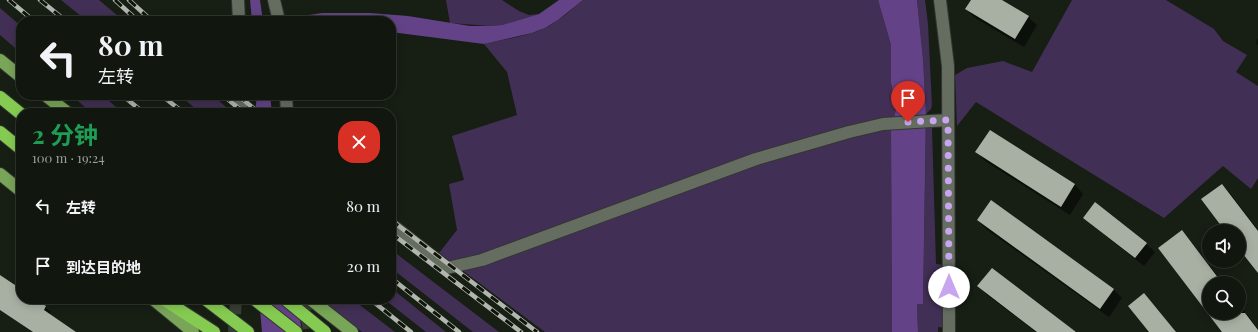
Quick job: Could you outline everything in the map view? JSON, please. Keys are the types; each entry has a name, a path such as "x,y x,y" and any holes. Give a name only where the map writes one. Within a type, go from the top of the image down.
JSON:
{"highway":[{"path":"0,97 16,110"},
{"path":"0,132 16,146"},
{"path":"171,304 214,332"},
{"path":"212,304 248,332"},
{"path":"260,304 296,332"},
{"path":"291,304 325,332"}],"main road":[{"path":"0,60 16,73"},
{"path":"51,100 62,108"},
{"path":"0,174 16,188"},
{"path":"159,304 192,332"},
{"path":"316,304 352,332"}],"street":[{"path":"238,0 240,16"},
{"path":"274,0 278,16"},
{"path":"940,0 948,66 949,332"},
{"path":"396,228 447,268 482,260 756,159 849,132 891,123 948,120"}],"shaded area":[{"path":"61,0 99,0 118,16 81,16"},
{"path":"250,0 260,0 262,16 252,16"},
{"path":"446,0 502,0 519,11 529,15 539,14 502,25 489,26 450,23"},
{"path":"559,0 583,0 558,20 545,28 532,33 484,44 396,33 396,16 302,16 322,13 370,13 408,16 470,26 489,26 502,25 539,14"},
{"path":"583,0 878,0 891,45 891,83 896,109 891,130 892,332 545,332 439,253 457,230 449,184 464,180 452,136 517,115 507,72 484,44 523,36 545,28 560,19"},
{"path":"878,0 917,0 923,59 926,114 923,304 917,304 918,332 892,332 891,130 896,109 891,83 891,45"},
{"path":"917,0 925,0 928,24 932,105 931,109 926,114 923,59"},
{"path":"1072,0 1166,0 1214,29 1223,41 1247,55 1236,72 1258,86 1258,178 1251,189 1223,166 1164,218 976,102 957,126 955,75 967,68 1003,61 1032,72"},
{"path":"0,8 16,22 16,49 0,35"},
{"path":"77,100 108,100 117,108 86,108"},
{"path":"185,100 218,100 227,108 195,108"},
{"path":"256,100 271,100 271,108 256,108"},
{"path":"926,123 932,128 936,264 945,265 945,328 938,327 938,332 918,332 917,304 923,304"},
{"path":"396,253 499,332 473,332 396,272"},
{"path":"396,292 446,332 426,332 390,304 396,304"},
{"path":"259,304 298,304 302,332 262,332"},
{"path":"327,304 359,304 395,332 362,332"}],"building":[{"path":"971,0 1002,0 1029,16 1015,39 965,9"},
{"path":"990,130 1075,184 1061,207 975,152"},
{"path":"1222,184 1258,231 1258,273 1246,258 1246,224 1220,224 1201,199"},
{"path":"991,200 1114,289 1100,309 977,220"},
{"path":"1095,202 1147,243 1135,258 1083,218"},
{"path":"1182,230 1202,256 1202,268 1211,268 1217,276 1202,276 1202,306 1158,248"},
{"path":"992,268 1076,332 1037,332 977,286"},
{"path":"0,275 16,286 16,304 43,304 46,306 44,310 76,332 33,332 0,310"},
{"path":"1144,293 1176,332 1149,332 1128,306"},
{"path":"1246,314 1258,330 1258,332 1222,332 1213,320 1246,320"}],"tunnel":[{"path":"234,332 236,304"},
{"path":"305,304 309,332"}],"railway":[{"path":"9,0 28,16"},
{"path":"40,0 60,16"},
{"path":"115,0 133,16"},
{"path":"129,0 147,16"},
{"path":"128,100 138,108"},
{"path":"167,100 178,108"},
{"path":"229,100 238,108"},
{"path":"244,100 253,108"},
{"path":"396,224 537,332"},
{"path":"396,237 521,332"},
{"path":"396,282 459,332"},
{"path":"376,304 411,332"}],"route":[{"path":"908,122 948,120 949,287"}]}
